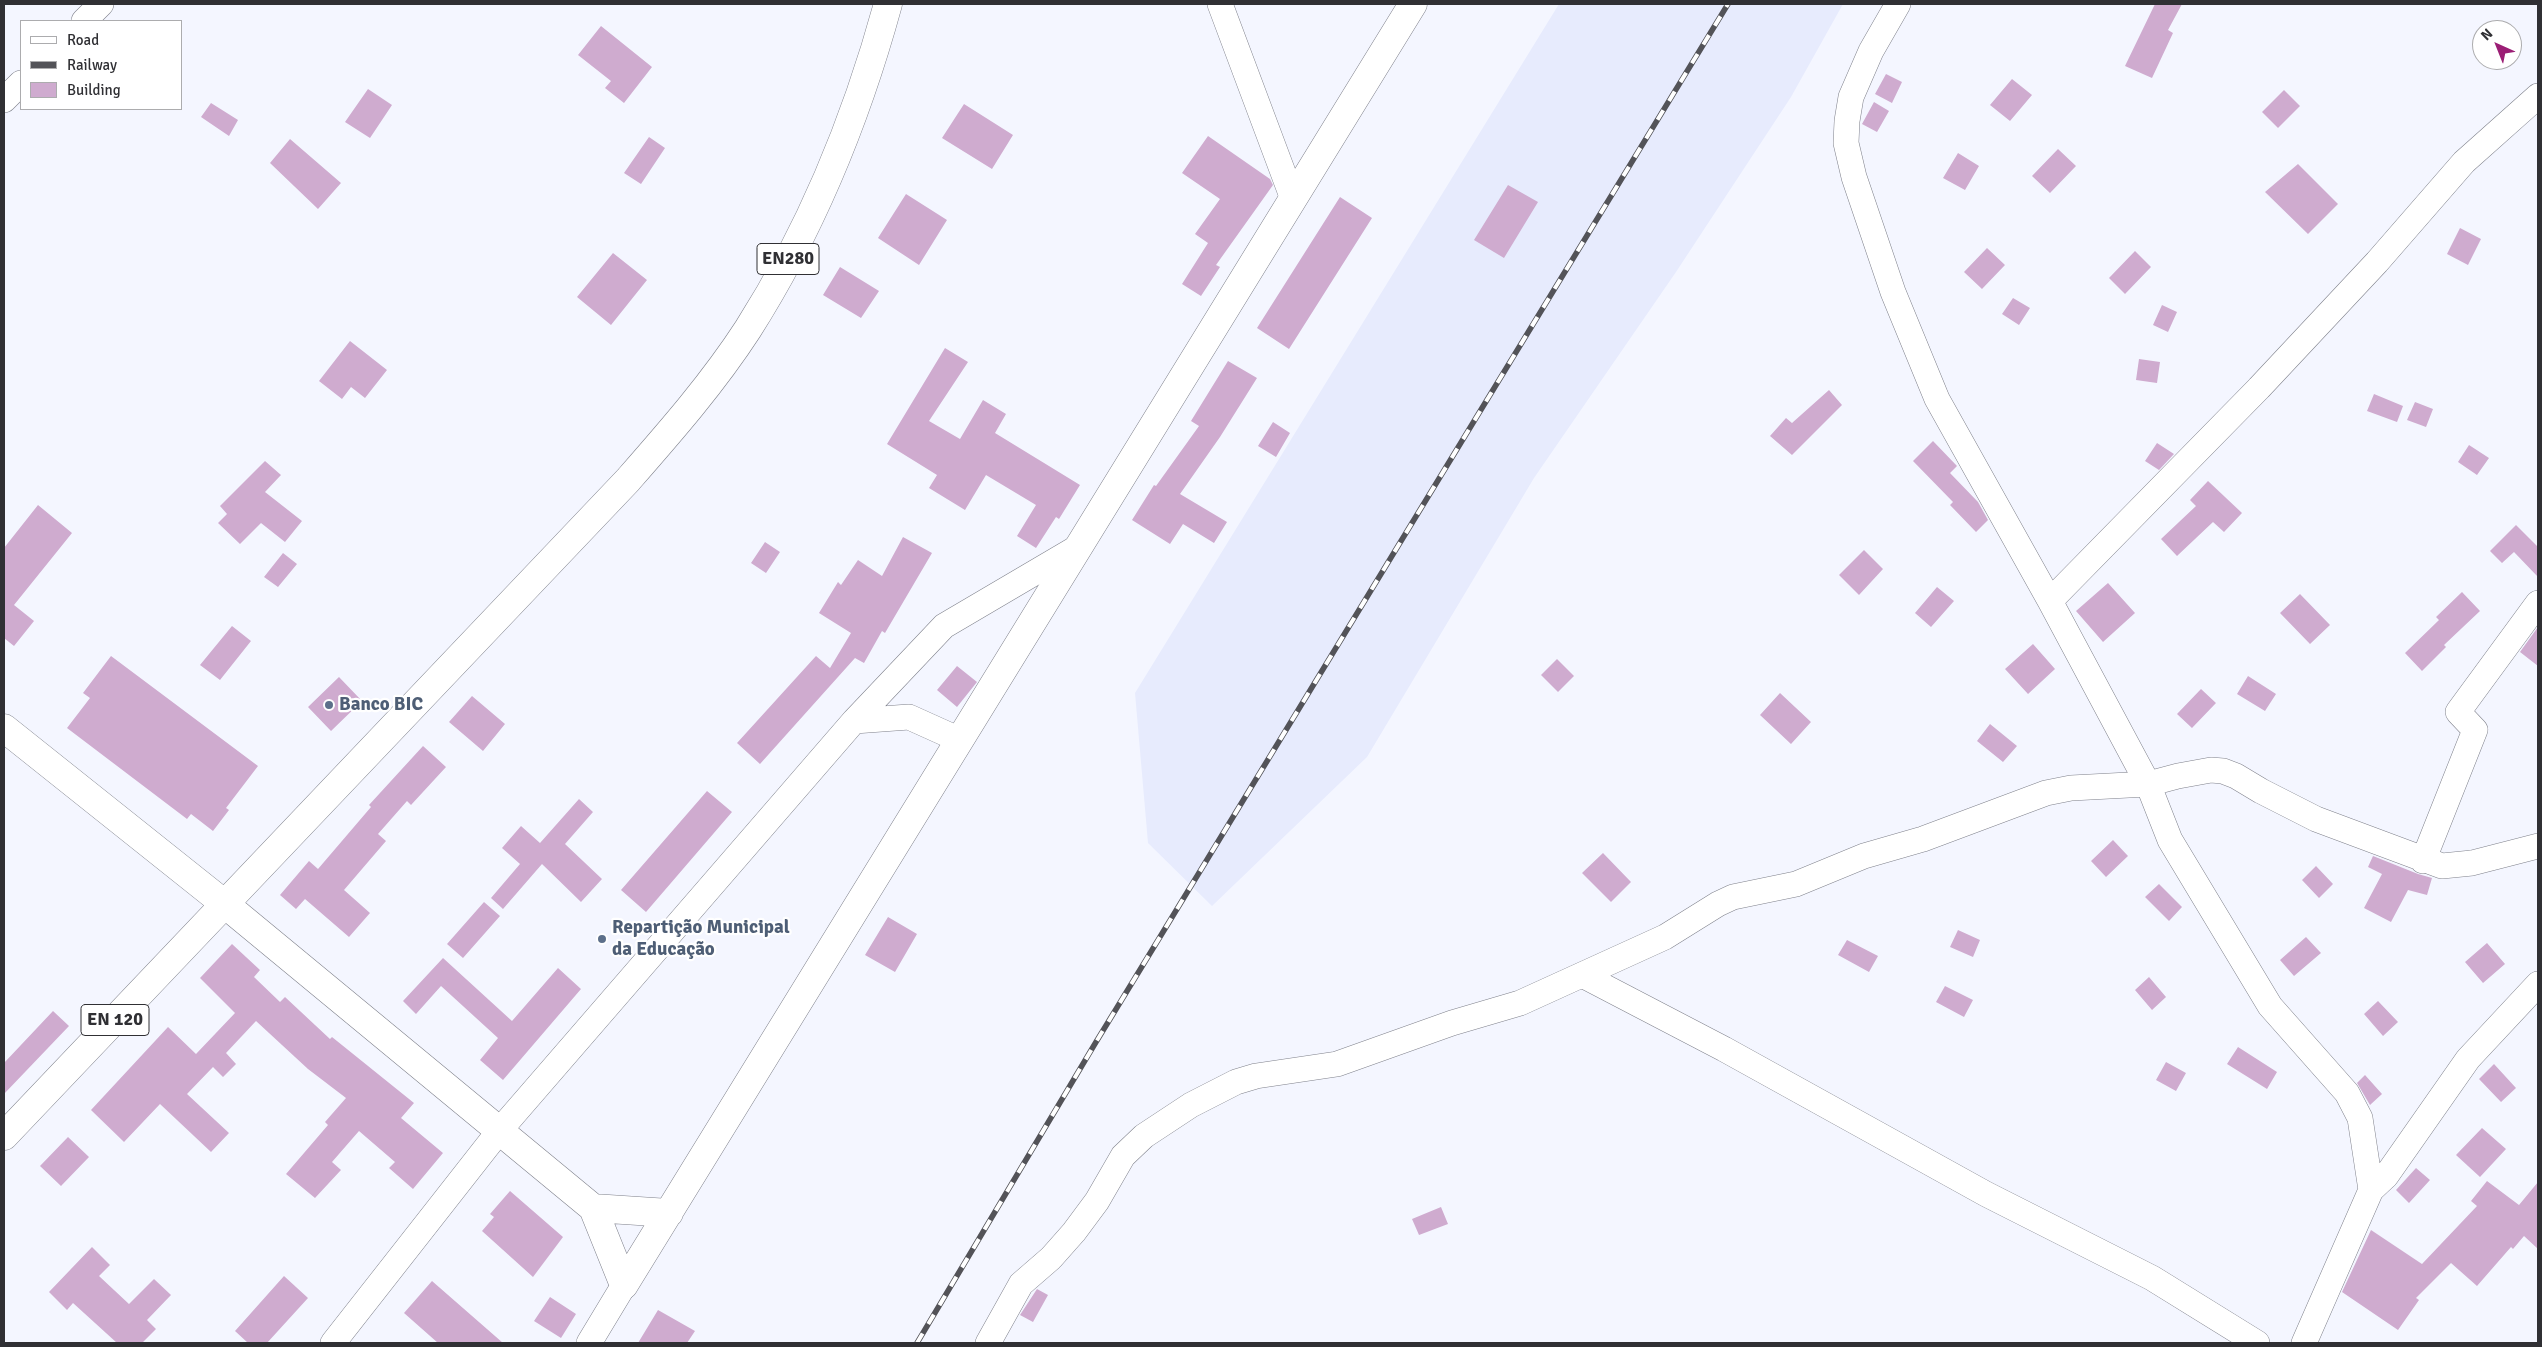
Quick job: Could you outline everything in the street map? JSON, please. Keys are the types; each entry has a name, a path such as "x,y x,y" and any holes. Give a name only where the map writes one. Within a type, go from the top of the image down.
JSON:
{"street":[{"path":"85,20 100,4"},
{"name":"EN280","path":"226,905 628,480 690,408 748,330 794,249 832,165 870,70 888,4"},
{"path":"1220,4 1293,199"},
{"path":"589,1343 1413,4"},
{"path":"1898,4 1871,51 1851,97 1846,144 1854,177 1892,292 1936,399 2050,601 2148,784 2170,840 2255,983 2285,1024 2347,1093 2360,1118 2371,1190"},
{"path":"4,100 20,84"},
{"path":"2050,601 2272,374 2377,262 2464,162 2538,96"},
{"path":"333,1343 500,1130 854,721 944,626 1080,546"},
{"path":"2423,861 2474,730 2458,712 2538,604"},
{"path":"854,721 909,717 960,740"},
{"path":"4,728 226,905 593,1208 624,1285"},
{"path":"988,1343 1021,1284 1050,1258 1074,1232 1097,1201 1123,1156 1144,1136 1191,1105 1249,1078 1337,1064 1452,1023 1520,1004 1584,976 1665,936 1733,897 1796,884 1864,856 1923,839 2046,793 2071,788 2148,784 2211,770 2223,771 2236,776 2261,792 2316,819 2423,861 2442,866 2456,866 2538,846"},
{"name":"EN 120","path":"4,1136 226,905"},
{"path":"1584,976 1724,1049 1986,1194 2152,1278 2257,1343"},
{"path":"2304,1343 2371,1190 2389,1171 2468,1059 2538,984"},
{"path":"593,1208 669,1213"}],"shaded area":[{"path":"1559,4 1843,4 1791,97 1676,272 1534,478 1367,757 1212,906 1148,843 1135,693"}],"building":[{"path":"2155,4 2182,4 2168,30 2173,33 2152,78 2125,66"},
{"path":"601,26 652,67 624,103 605,88 611,81 578,55"},
{"path":"1886,74 1902,82 1892,103 1875,94"},
{"path":"2012,79 2032,95 2010,121 1990,105"},
{"path":"368,89 392,105 370,138 345,122"},
{"path":"2284,90 2300,106 2278,128 2262,112"},
{"path":"1874,102 1889,111 1877,132 1862,124"},
{"path":"211,103 238,120 229,136 201,117"},
{"path":"964,104 1013,135 992,169 942,138"},
{"path":"1208,136 1270,179 1273,185 1216,265 1220,267 1201,296 1182,284 1208,243 1195,234 1220,199 1182,173"},
{"path":"649,137 665,148 641,184 624,173"},
{"path":"290,139 341,183 318,209 270,163"},
{"path":"2058,149 2076,166 2050,193 2032,176"},
{"path":"1958,153 1979,166 1965,190 1943,178"},
{"path":"2298,164 2338,204 2308,234 2265,192"},
{"path":"1508,185 1538,202 1504,258 1474,240"},
{"path":"906,194 947,220 919,265 878,238"},
{"path":"1340,197 1372,218 1289,349 1257,328"},
{"path":"2460,228 2481,239 2468,265 2447,254"},
{"path":"1987,248 2005,265 1982,289 1964,272"},
{"path":"2135,251 2151,267 2125,294 2109,278"},
{"path":"613,253 647,280 611,325 577,297"},
{"path":"840,267 879,291 861,318 823,295"},
{"path":"2013,298 2030,308 2019,325 2002,314"},
{"path":"2162,305 2177,312 2168,332 2153,325"},
{"path":"350,341 387,370 365,398 351,387 342,399 319,381"},
{"path":"945,348 968,362 929,421 960,439 983,400 1006,414 995,433 1080,485 1059,519 1056,517 1036,548 1017,536 1036,505 986,475 965,510 929,488 937,475 887,444"},
{"path":"2139,359 2160,362 2157,383 2136,380"},
{"path":"1228,361 1257,378 1220,437 1180,494 1227,522 1214,543 1183,524 1170,544 1132,520 1154,485 1156,486 1199,426 1191,421"},
{"path":"1829,390 1842,405 1792,455 1770,436 1786,418 1792,423"},
{"path":"2374,394 2403,406 2397,422 2367,411"},
{"path":"2415,402 2433,409 2426,427 2407,420"},
{"path":"1273,422 1290,433 1276,457 1258,446"},
{"path":"1933,441 1957,466 1950,473 1978,502 1988,520 1976,532 1950,505 1953,502 1913,461"},
{"path":"2157,443 2174,454 2159,470 2145,461"},
{"path":"2469,445 2489,458 2477,475 2458,462"},
{"path":"265,461 281,475 265,492 302,521 285,542 261,523 240,544 218,523 227,514 220,506"},
{"path":"2208,481 2242,513 2224,532 2213,522 2177,556 2161,539 2196,506 2190,500"},
{"path":"38,505 72,533 14,605 34,621 14,646 4,638 4,548"},
{"path":"2516,525 2538,547 2538,577 2514,552 2502,563 2490,551"},
{"path":"903,537 932,553 885,633 882,631 864,663 855,658 760,764 737,743 816,656 830,668 851,633 819,613 838,582 841,585 858,560 882,576"},
{"path":"765,542 780,552 766,573 751,563"},
{"path":"1864,550 1883,569 1859,595 1839,575"},
{"path":"283,553 297,564 278,587 264,577"},
{"path":"2108,583 2135,613 2103,642 2076,611"},
{"path":"1937,587 1954,601 1931,627 1915,613"},
{"path":"2462,592 2480,611 2444,645 2446,647 2422,671 2405,653 2439,620 2436,617"},
{"path":"2300,594 2330,625 2310,644 2280,613"},
{"path":"232,626 251,641 220,680 200,665"},
{"path":"2538,627 2538,666 2520,652"},
{"path":"2033,644 2055,669 2028,694 2005,669"},
{"path":"111,656 258,766 226,808 229,810 213,831 191,814 187,819 67,728 90,698 83,693"},
{"path":"1557,659 1574,676 1558,692 1541,675"},
{"path":"957,666 977,682 957,707 937,690"},
{"path":"2248,676 2276,694 2265,711 2237,694"},
{"path":"339,677 362,701 331,731 308,707"},
{"path":"2201,689 2216,703 2192,728 2177,714"},
{"path":"1780,693 1811,722 1791,744 1760,715"},
{"path":"472,696 505,724 483,751 449,722"},
{"path":"1990,724 2017,746 2003,762 1977,741"},
{"path":"423,746 446,767 411,805 407,801 378,834 386,841 344,890 370,913 349,937 305,899 296,909 280,895 309,861 318,869 371,807 369,805"},
{"path":"707,791 732,812 646,912 621,890"},
{"path":"579,799 593,812 565,844 602,879 581,902 542,864 503,909 491,898 520,864 502,848 521,826 540,843"},
{"path":"2113,840 2128,856 2106,877 2091,861"},
{"path":"1603,853 1631,882 1611,902 1582,873"},
{"path":"2373,856 2432,878 2427,895 2408,890 2391,922 2364,908 2382,874 2368,867"},
{"path":"2316,866 2333,884 2319,898 2302,880"},
{"path":"2159,884 2182,907 2169,921 2145,897"},
{"path":"484,902 500,916 463,958 447,944"},
{"path":"888,917 917,934 895,972 865,955"},
{"path":"1958,930 1980,940 1973,957 1950,947"},
{"path":"2306,937 2321,953 2294,976 2280,960"},
{"path":"1847,940 1878,956 1869,972 1838,955"},
{"path":"2487,943 2505,964 2483,983 2465,962"},
{"path":"232,944 260,970 254,977 280,1002 285,997 330,1039 332,1037 414,1103 401,1118 443,1153 413,1189 389,1168 395,1162 359,1131 332,1162 341,1170 315,1198 286,1174 328,1125 325,1122 346,1098 308,1069 256,1021 226,1053 236,1064 223,1077 213,1067 187,1094 229,1133 211,1152 160,1104 124,1142 91,1110 168,1027 196,1054 235,1013 200,978"},
{"path":"443,958 512,1021 558,968 581,989 503,1080 480,1060 498,1038 441,986 416,1014 403,1001"},
{"path":"2149,977 2166,997 2152,1010 2135,990"},
{"path":"1945,986 1973,1000 1964,1017 1936,1002"},
{"path":"2378,1001 2398,1022 2383,1036 2364,1014"},
{"path":"53,1011 69,1026 4,1094 4,1063"},
{"path":"2238,1047 2277,1072 2267,1089 2227,1064"},
{"path":"2166,1062 2186,1073 2176,1091 2156,1080"},
{"path":"2494,1064 2516,1088 2501,1102 2479,1079"},
{"path":"2365,1075 2382,1094 2370,1105 2357,1083"},
{"path":"2482,1128 2506,1149 2480,1177 2456,1155"},
{"path":"68,1137 89,1157 61,1186 40,1166"},
{"path":"2416,1168 2430,1180 2409,1203 2396,1190"},
{"path":"2487,1181 2519,1205 2538,1182 2538,1249 2524,1236 2513,1249 2511,1247 2477,1286 2451,1263 2416,1298 2419,1300 2398,1330 2342,1292 2371,1230 2422,1264 2477,1206 2471,1201"},
{"path":"510,1191 563,1237 533,1277 482,1231 494,1217 490,1214"},
{"path":"1441,1207 1448,1224 1419,1235 1412,1219"},
{"path":"92,1247 110,1265 99,1276 129,1304 154,1279 171,1295 147,1320 156,1329 142,1343 117,1343 73,1303 67,1310 49,1292"},
{"path":"284,1276 308,1298 267,1343 248,1343 235,1331"},
{"path":"432,1281 503,1343 438,1343 404,1313"},
{"path":"1037,1289 1048,1295 1033,1322 1020,1315"},
{"path":"550,1297 576,1314 561,1338 534,1321"},
{"path":"658,1310 695,1331 687,1343 638,1343"}],"railway":[{"path":"917,1343 1096,1042 1728,4"}],"place":[{"name":"Banco BIC","path":"329,705"},
{"name":"Repartição Municipal da Educação","path":"602,939"}]}
